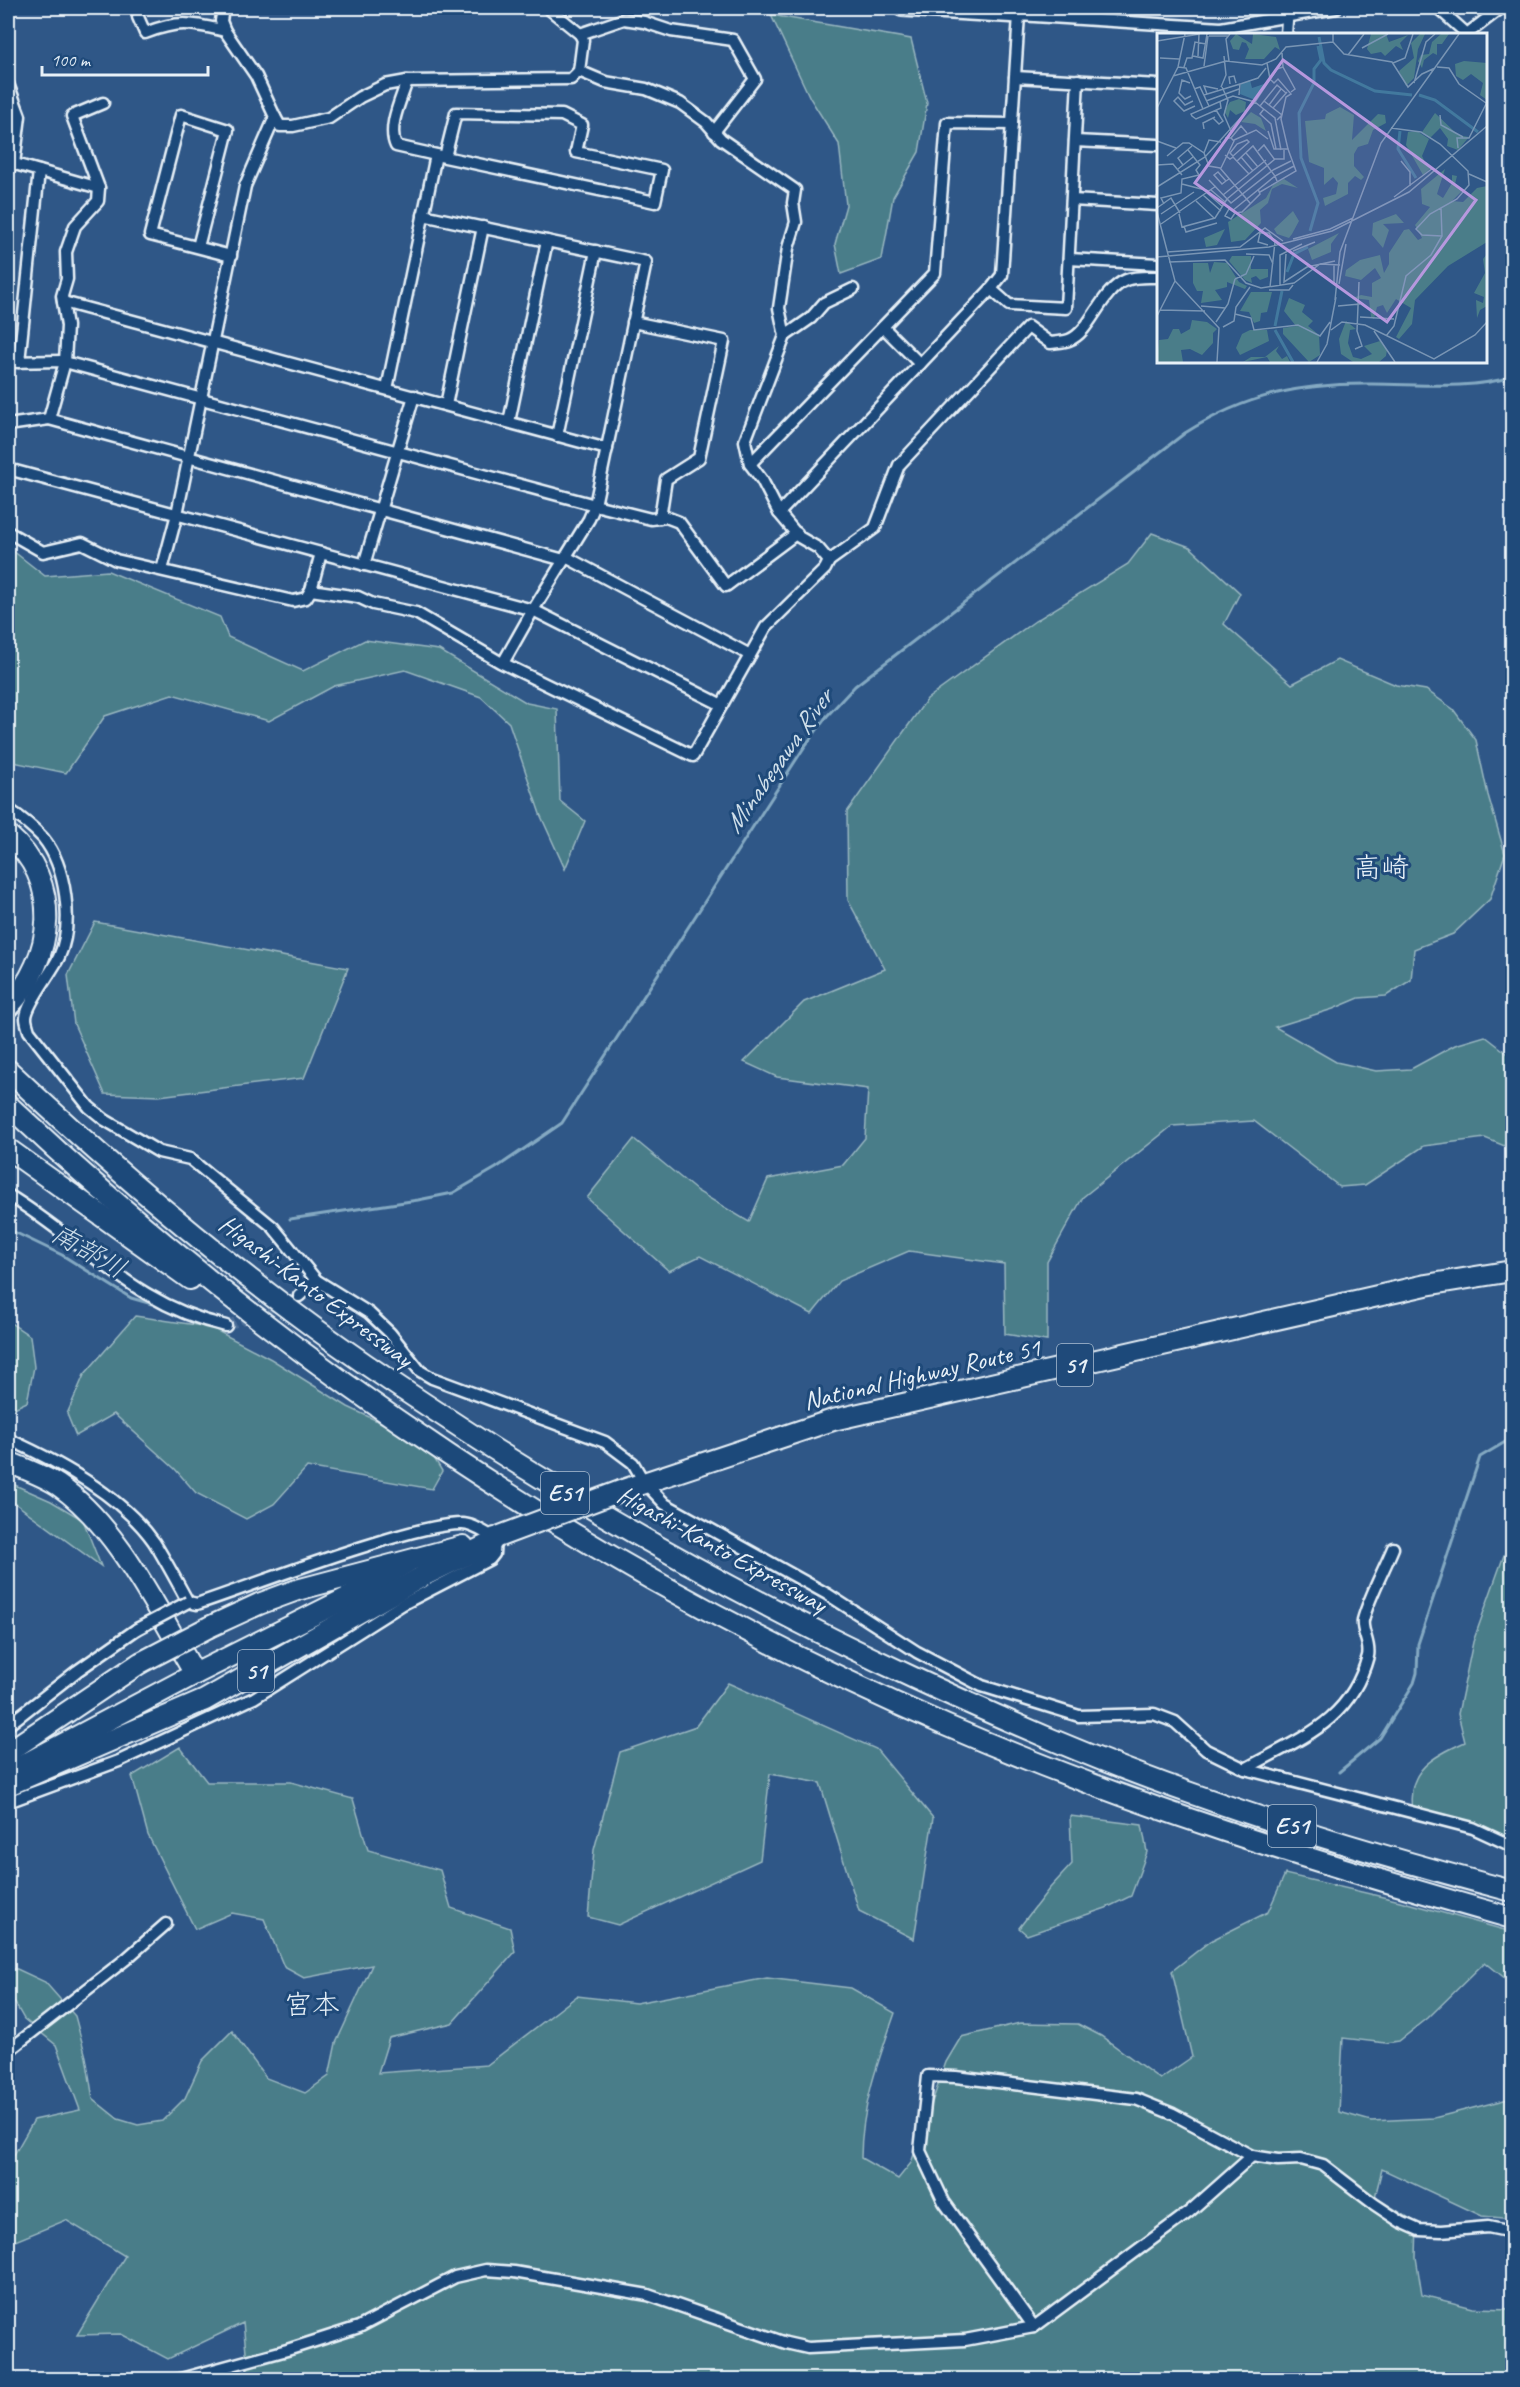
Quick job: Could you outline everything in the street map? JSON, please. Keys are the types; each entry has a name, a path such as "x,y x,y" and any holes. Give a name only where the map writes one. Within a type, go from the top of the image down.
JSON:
{"highway":[{"path":"8,834 20,846 40,878 46,910 46,929 36,966 30,979 8,1007"},
{"path":"8,850 28,880 35,917 29,954 8,990"},
{"name":"Higashi-Kanto Expressway","path":"8,1067 105,1160 183,1226 293,1312 416,1399 551,1484 662,1550 805,1627 1048,1738 1196,1796 1388,1856 1512,1891"},
{"name":"Higashi-Kanto Expressway","path":"8,1105 168,1246 281,1335 356,1390 482,1476 657,1582 812,1663 993,1746 1186,1819 1512,1918"},
{"path":"8,1149 222,1303 281,1335"},
{"name":"National Highway Route 51","path":"8,1752 140,1663 209,1627 259,1604 297,1590 497,1537 644,1482 832,1420 1426,1285 1512,1271"},
{"path":"8,1462 57,1484 95,1516 125,1557 195,1674"},
{"name":"National Highway Route 51","path":"8,1785 205,1700 423,1576 497,1537"},
{"path":"353,1595 440,1563 458,1559"},
{"path":"8,1767 38,1755 353,1595 408,1562"},
{"path":"8,1773 34,1760 38,1755"}],"street":[{"path":"224,8 221,21 225,31 256,76 280,126 293,126 329,117 360,97 385,85 407,81 571,79 579,71 583,40 580,34 548,8"},
{"path":"902,8 1019,11 1221,28 1287,12 1336,8"},
{"path":"1438,8 1466,33"},
{"path":"1468,33 1501,8"},
{"path":"779,513 1002,275 1019,11"},
{"path":"1286,33 1287,12"},
{"path":"138,17 145,33 170,24 187,23 225,31"},
{"path":"580,34 624,19 672,31 734,40 755,79 714,132"},
{"path":"579,71 605,82 646,89 680,103 706,122 714,132 795,190 793,204 796,222 788,248 779,308 786,336"},
{"path":"1015,77 1157,85"},
{"path":"387,389 423,214 440,156 456,113 562,115 582,125 576,152 662,170 655,202 440,156 396,146 392,138 394,122 407,81"},
{"path":"991,289 1009,305 1066,308 1078,81"},
{"path":"8,84 20,116 11,163 99,189"},
{"path":"49,419 65,362 67,326 62,296 67,279 66,252 75,226 98,201 99,189 72,116 103,103"},
{"path":"198,247 228,130 181,115 150,235 198,247 231,255"},
{"path":"162,570 177,514 245,186 275,117"},
{"path":"750,464 935,273 947,123 1012,124"},
{"path":"1075,141 1157,145"},
{"path":"39,171 13,362 65,362 595,505 651,519 666,517 679,522 726,586 797,533"},
{"path":"1072,200 1157,205"},
{"path":"423,214 646,262 595,505 589,519 503,663"},
{"path":"446,405 483,227"},
{"path":"509,422 547,241"},
{"path":"557,436 596,251"},
{"path":"1069,259 1157,264"},
{"path":"310,590 358,597 373,604 416,613 503,663 693,756 766,627 825,569 829,561 875,528 899,465 1028,327 1050,343 1070,340 1082,330 1117,284 1129,278 1157,277"},
{"path":"829,561 818,548 797,533 779,513 762,480 750,464 745,441 786,336 810,318 824,303 854,289"},
{"path":"63,302 607,449"},
{"path":"633,322 724,341 699,458 666,479 660,518"},
{"path":"883,327 920,364"},
{"path":"364,565 414,396"},
{"path":"8,425 49,419 565,559 750,655"},
{"path":"8,469 533,610 722,705"},
{"path":"8,532 43,552 82,543 116,560 293,601 306,598 321,553"},
{"path":"8,809 25,821 43,839 55,859 63,883 67,909 60,955 30,1004 26,1016 29,1031 89,1107 105,1120 159,1152 190,1159 273,1227 316,1280 369,1313 390,1333 420,1371 605,1442 633,1462 644,1482 665,1504 827,1594 917,1652 982,1686 1078,1716 1154,1714 1175,1722 1206,1750 1245,1769 1473,1828 1512,1846"},
{"path":"8,1195 55,1227 138,1290 204,1321 226,1326"},
{"path":"299,1296 316,1280"},
{"path":"8,1439 37,1452 74,1474 134,1518 153,1541 188,1602"},
{"path":"8,1725 77,1671 137,1629 188,1602 197,1604 302,1565 400,1535 462,1524 473,1526 497,1537 494,1554 490,1559 403,1604 254,1698 119,1761 8,1802"},
{"path":"1245,1769 1325,1724 1358,1687 1369,1652 1363,1622 1393,1548"},
{"path":"8,2051 126,1959 166,1924"},
{"path":"1034,2327 944,2202 920,2151 928,2076 956,2077 1136,2099 1173,2114 1252,2156 1278,2160 1301,2159 1323,2164 1374,2204 1401,2222 1419,2230 1441,2231 1488,2227 1512,2232"},
{"path":"177,2379 287,2350 359,2327 455,2277 486,2270 514,2272 648,2295 786,2343 808,2348 965,2340 1034,2327 1189,2212 1252,2156"},
{"path":"8,2373 11,2379"}],"green space":[{"path":"771,15 911,39 927,103 919,152 893,197 882,259 841,274 835,244 846,205 839,144 810,98"},
{"path":"1152,533 1190,547 1240,593 1224,624 1292,684 1337,660 1396,685 1426,690 1453,709 1476,740 1488,795 1505,854 1490,899 1453,934 1414,949 1411,980 1386,996 1359,998 1333,1009 1275,1027 1336,1062 1376,1071 1411,1069 1455,1045 1485,1036 1512,1057 1512,1149 1485,1138 1424,1146 1365,1185 1340,1187 1254,1121 1172,1126 1083,1197 1047,1262 1047,1341 1005,1334 1004,1264 909,1251 839,1281 812,1314 700,1256 669,1271 587,1198 634,1139 697,1191 749,1222 768,1179 843,1165 865,1138 868,1089 777,1077 744,1062 804,1002 885,969 848,900 847,812 927,699 1035,621 1128,564"},
{"path":"8,547 45,576 108,571 220,617 228,637 303,671 365,640 439,650 527,703 557,709 560,801 585,821 565,869 540,814 509,723 481,697 405,670 334,686 269,721 172,694 105,716 66,773 8,761"},
{"path":"95,922 348,968 304,1078 159,1096 105,1094 74,1024 68,975"},
{"path":"135,1316 210,1327 271,1359 348,1407 403,1433 431,1453 442,1471 432,1489 307,1467 274,1504 246,1519 196,1493 175,1469 114,1414 76,1436 67,1414 84,1375"},
{"path":"8,1323 30,1336 34,1367 27,1402 8,1411"},
{"path":"8,1482 51,1501 83,1520 101,1566 8,1498"},
{"path":"1512,1544 1512,1841 1483,1827 1412,1809 1411,1795 1413,1784 1425,1766 1443,1753 1465,1742 1458,1714 1473,1642 1504,1555"},
{"path":"728,1683 876,1749 933,1818 914,1939 859,1911 820,1783 770,1774 760,1860 618,1925 588,1917 594,1850 620,1752 696,1726"},
{"path":"180,1747 207,1782 291,1782 353,1799 368,1850 440,1870 451,1908 510,1928 515,1952 452,2023 389,2038 378,2073 487,2065 577,1996 636,2003 767,1978 851,1988 895,2013 867,2103 861,2158 898,2179 911,2163 946,2062 961,2037 1020,2023 1078,2024 1101,2036 1160,2079 1192,2057 1172,1971 1210,1941 1268,1912 1285,1874 1400,1901 1512,1932 1512,1984 1485,1962 1428,2018 1399,2041 1386,2043 1343,2038 1339,2112 1371,2121 1434,2118 1512,2098 1512,2219 1482,2216 1382,2169 1375,2197 1417,2223 1416,2257 1422,2295 1473,2308 1512,2309 1512,2379 249,2380 243,2323 168,2359 121,2334 77,2335 125,2256 66,2220 8,2244 8,2163 34,2120 80,2110 56,2045 24,2019 8,1991 8,1969 17,1969 45,1982 75,2016 86,2057 93,2099 118,2119 138,2125 162,2121 185,2098 202,2061 232,2031 266,2078 305,2093 329,2076 336,2043 372,1965 304,1978 284,1967 264,1919 232,1913 195,1929 148,1835 132,1776"},
{"path":"1070,1816 1142,1825 1147,1852 1131,1896 1106,1908 1027,1935 1019,1928 1072,1864"}],"waterway":[{"name":"Minabegawa River","path":"290,1219 453,1193 496,1168 562,1123 805,746 827,716 855,686 1185,433 1230,409 1297,389 1346,384 1478,384 1512,377"},
{"name":"南部川","path":"8,1229 62,1255 131,1298 152,1304"},
{"path":"1339,1772 1380,1738 1414,1683 1417,1673 1418,1644 1480,1457 1512,1438"}],"tunnel":[{"path":"226,1326 299,1296"}],"district":[{"name":"高崎","path":"1381,867"},
{"name":"宮本","path":"312,2004"}]}
